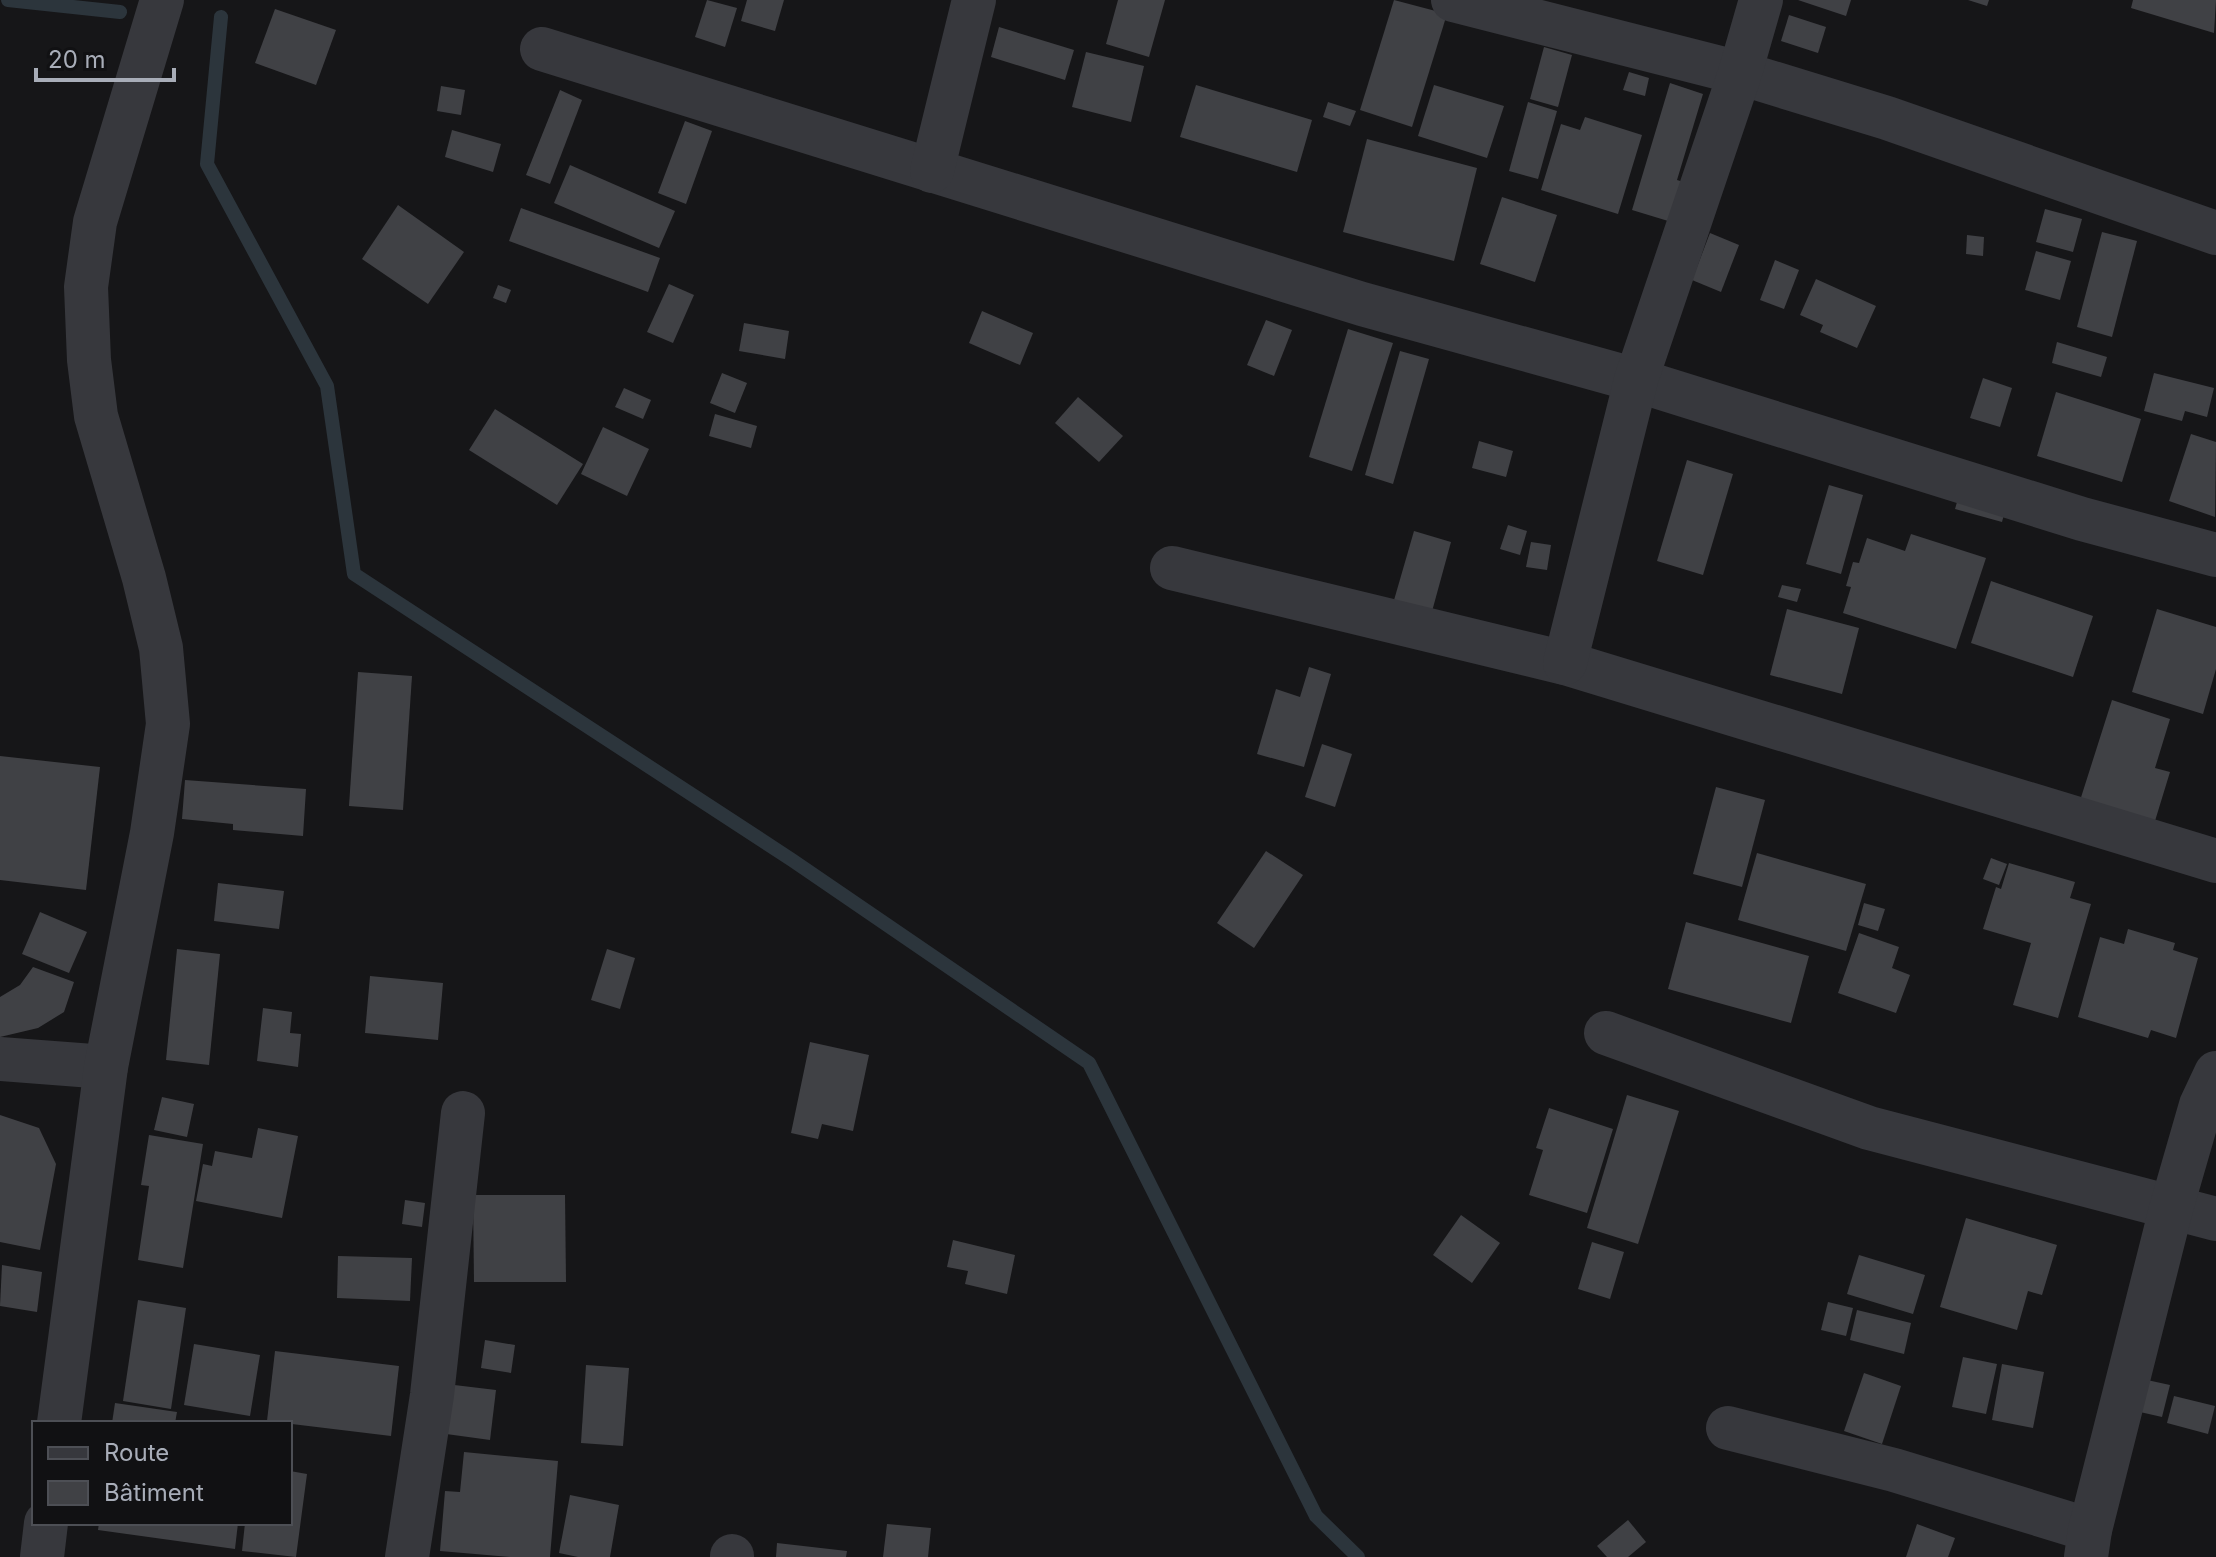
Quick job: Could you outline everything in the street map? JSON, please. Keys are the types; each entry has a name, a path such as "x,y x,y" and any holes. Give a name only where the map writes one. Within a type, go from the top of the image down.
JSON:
{"street":[{"path":"59,1421 106,1067 152,833 168,724 161,648 144,578 96,416 89,360 86,287 95,222 162,0"},
{"path":"932,171 974,0"},
{"path":"1453,0 1740,73 1887,118 2216,233"},
{"path":"1565,663 1636,380 1740,73 1761,0"},
{"path":"542,49 1362,304 1636,380 2082,519 2216,555"},
{"path":"1172,568 1565,663 2216,861"},
{"path":"1606,1033 1869,1128 2216,1219"},
{"path":"0,1059 106,1067"},
{"path":"1728,1428 1894,1470 2088,1543 2171,1209 2201,1105 2216,1073"},
{"path":"407,1557 432,1395 463,1113"},
{"path":"42,1557 46,1525"}],"building":[{"path":"707,0 737,8 725,47 695,37"},
{"path":"747,0 784,0 775,31 741,21"},
{"path":"1118,0 1165,0 1149,57 1106,44"},
{"path":"1394,0 1447,14 1412,127 1360,110"},
{"path":"1798,0 1851,0 1846,16"},
{"path":"1968,0 1989,0 1987,6"},
{"path":"2133,0 2216,0 2214,33 2131,8"},
{"path":"275,9 336,30 316,85 255,63"},
{"path":"1789,15 1826,27 1818,53 1781,41"},
{"path":"999,27 1074,50 1065,80 991,57"},
{"path":"1544,47 1572,55 1558,107 1530,99"},
{"path":"1086,52 1144,66 1131,122 1072,107"},
{"path":"1629,72 1649,78 1645,96 1623,90"},
{"path":"1670,83 1703,94 1677,180 1690,184 1678,224 1632,210"},
{"path":"1196,85 1312,120 1297,172 1180,137"},
{"path":"1434,85 1504,106 1487,158 1418,136"},
{"path":"441,86 465,90 461,115 437,111"},
{"path":"560,90 582,100 550,184 526,175"},
{"path":"1328,102 1356,111 1350,126 1323,117"},
{"path":"1528,102 1557,111 1538,179 1509,171"},
{"path":"1585,117 1642,135 1618,214 1541,190 1561,124 1580,130"},
{"path":"685,121 712,131 686,204 658,193"},
{"path":"452,130 501,144 493,172 445,157"},
{"path":"1367,139 1477,168 1454,261 1343,232"},
{"path":"570,165 675,211 659,248 554,203"},
{"path":"1502,197 1557,215 1535,282 1480,264"},
{"path":"398,205 464,252 428,304 362,259"},
{"path":"521,208 660,258 648,292 509,241"},
{"path":"2045,209 2082,219 2073,252 2036,242"},
{"path":"2102,232 2137,241 2112,337 2077,327"},
{"path":"1710,233 1739,245 1721,292 1692,280"},
{"path":"1967,235 1984,237 1983,256 1966,254"},
{"path":"2036,251 2071,261 2060,300 2025,290"},
{"path":"1775,260 1799,270 1784,309 1760,300"},
{"path":"1816,279 1876,306 1857,348 1820,332 1823,325 1800,315"},
{"path":"669,284 694,295 673,343 647,332"},
{"path":"498,285 511,290 506,303 493,298"},
{"path":"982,311 1033,333 1020,365 969,343"},
{"path":"1266,320 1292,330 1274,376 1247,365"},
{"path":"744,323 789,331 785,359 739,351"},
{"path":"1348,329 1393,343 1352,471 1309,457"},
{"path":"2057,342 2107,357 2101,377 2052,363"},
{"path":"1400,351 1429,359 1393,484 1365,475"},
{"path":"722,373 747,383 735,413 710,403"},
{"path":"2154,373 2214,388 2207,417 2185,411 2182,421 2144,411"},
{"path":"1983,378 2012,388 2000,427 1970,418"},
{"path":"624,388 651,400 643,419 615,407"},
{"path":"2056,392 2141,419 2122,482 2037,456"},
{"path":"1078,397 1123,436 1099,462 1055,423"},
{"path":"495,409 583,464 557,505 469,450"},
{"path":"715,414 757,426 751,448 709,436"},
{"path":"603,427 649,449 627,496 581,474"},
{"path":"2191,434 2216,442 2215,517 2169,501"},
{"path":"1479,441 1513,451 1506,477 1472,468"},
{"path":"1687,460 1733,474 1703,575 1657,561"},
{"path":"1829,485 1863,495 1841,574 1806,564"},
{"path":"1961,488 2007,503 2002,522 1955,509"},
{"path":"1508,525 1527,531 1520,555 1500,549"},
{"path":"1414,531 1451,542 1428,626 1390,614"},
{"path":"1911,534 1986,558 1956,649 1843,613 1851,587 1846,586 1853,562 1859,563 1867,538 1905,551"},
{"path":"1531,542 1551,545 1547,570 1526,567"},
{"path":"1991,581 2093,616 2073,677 1971,643"},
{"path":"1782,585 1801,589 1797,602 1778,597"},
{"path":"1787,609 1859,628 1842,694 1770,675"},
{"path":"2157,609 2216,627 2216,669 2203,714 2132,692"},
{"path":"1309,667 1331,674 1304,767 1257,754 1276,689 1300,697"},
{"path":"358,672 412,676 403,810 349,806"},
{"path":"2112,700 2170,719 2155,768 2170,772 2151,834 2077,810"},
{"path":"1322,744 1352,754 1335,807 1305,797"},
{"path":"0,756 100,767 86,890 0,880"},
{"path":"185,780 306,789 303,836 233,830 233,824 182,819"},
{"path":"1716,787 1765,800 1742,887 1693,874"},
{"path":"1266,851 1303,875 1254,948 1217,923"},
{"path":"1757,853 1866,884 1846,951 1738,920"},
{"path":"1991,858 2007,864 1999,885 1983,879"},
{"path":"2009,863 2075,882 2070,898 2091,904 2058,1018 2013,1005 2031,943 1983,929 1996,887 2001,889"},
{"path":"218,883 284,891 279,929 214,921"},
{"path":"1864,903 1885,909 1878,931 1858,925"},
{"path":"40,912 87,932 69,973 22,954"},
{"path":"1686,922 1809,956 1791,1023 1668,989"},
{"path":"2128,929 2175,943 2173,950 2198,958 2176,1038 2151,1030 2148,1038 2078,1017 2100,937 2124,944"},
{"path":"1859,933 1899,947 1892,968 1910,975 1896,1013 1838,993"},
{"path":"177,949 220,954 209,1065 166,1060"},
{"path":"607,949 635,958 620,1009 591,1000"},
{"path":"33,967 74,982 64,1012 38,1028 0,1037 0,997 20,985"},
{"path":"370,976 443,983 438,1040 365,1033"},
{"path":"263,1008 292,1012 290,1033 301,1034 298,1067 257,1061"},
{"path":"810,1042 869,1055 853,1131 822,1124 818,1139 791,1133"},
{"path":"1627,1095 1679,1111 1638,1244 1587,1228"},
{"path":"162,1097 194,1104 187,1137 154,1130"},
{"path":"1549,1108 1613,1129 1587,1213 1529,1195 1543,1150 1536,1148"},
{"path":"0,1115 39,1128 56,1164 40,1250 0,1242"},
{"path":"258,1128 298,1136 282,1218 196,1201 203,1164 212,1166 215,1151 252,1158"},
{"path":"149,1135 203,1144 183,1268 138,1260 149,1186 141,1185"},
{"path":"473,1195 565,1195 566,1282 474,1282"},
{"path":"405,1200 425,1203 422,1227 402,1224"},
{"path":"1461,1215 1500,1243 1472,1283 1433,1255"},
{"path":"1966,1218 2057,1245 2042,1295 2028,1291 2017,1330 1940,1307"},
{"path":"953,1240 1015,1255 1007,1294 965,1284 968,1271 947,1267"},
{"path":"1592,1242 1624,1252 1610,1299 1578,1289"},
{"path":"1859,1255 1925,1275 1913,1314 1847,1294"},
{"path":"338,1256 412,1258 410,1301 337,1298"},
{"path":"2,1265 42,1272 37,1312 0,1306"},
{"path":"138,1300 186,1308 171,1409 123,1401"},
{"path":"1828,1302 1853,1308 1846,1336 1821,1330"},
{"path":"1857,1310 1911,1323 1904,1354 1850,1340"},
{"path":"485,1340 515,1345 511,1373 481,1368"},
{"path":"194,1344 260,1355 250,1416 184,1405"},
{"path":"275,1351 399,1366 391,1436 292,1424 292,1421 267,1421"},
{"path":"1963,1357 1997,1364 1986,1414 1952,1407"},
{"path":"2002,1364 2044,1372 2033,1428 1992,1420"},
{"path":"586,1365 629,1368 623,1446 581,1443"},
{"path":"1864,1373 1901,1386 1882,1444 1844,1431"},
{"path":"2147,1380 2170,1385 2162,1417 2140,1412"},
{"path":"446,1384 496,1390 490,1440 439,1433"},
{"path":"2174,1396 2215,1406 2208,1434 2167,1423"},
{"path":"115,1403 177,1412 175,1421 112,1421"},
{"path":"464,1452 558,1461 550,1557 440,1551 445,1491 460,1492"},
{"path":"292,1471 307,1474 296,1557 242,1551 245,1525 292,1525"},
{"path":"570,1495 619,1505 610,1557 578,1557 559,1553"},
{"path":"1628,1520 1646,1542 1628,1557 1607,1557 1597,1546"},
{"path":"887,1524 931,1528 928,1557 883,1557"},
{"path":"1917,1524 1955,1538 1948,1557 1906,1557"},
{"path":"99,1525 238,1525 235,1549 98,1530"},
{"path":"777,1543 847,1551 846,1557 776,1557"}],"waterway":[{"path":"8,0 120,12"},
{"path":"221,17 207,164 327,386 354,574 792,860 1089,1063 1316,1516 1358,1557"}]}
